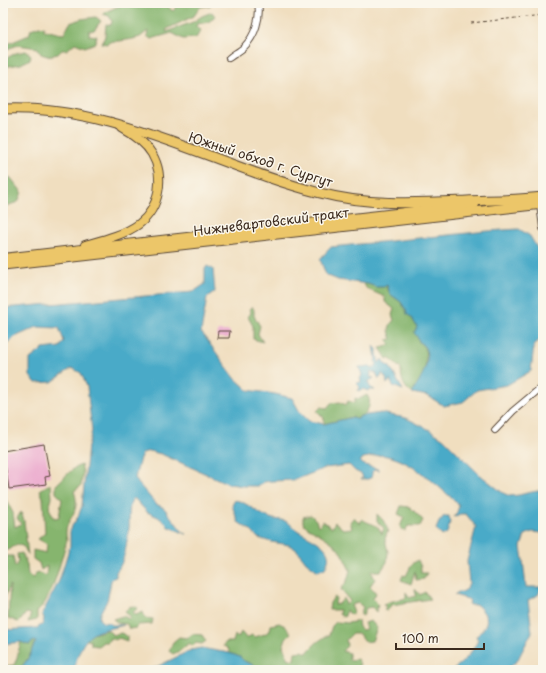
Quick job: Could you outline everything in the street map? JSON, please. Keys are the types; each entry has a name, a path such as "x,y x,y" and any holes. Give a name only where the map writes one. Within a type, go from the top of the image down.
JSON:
{"highway":[{"name":"Южный обход г. Сургут","path":"3,109 31,109 62,112 106,121 287,183 345,199 390,203 541,201"},
{"name":"Нижневартовский тракт","path":"3,265 541,201"}],"main road":[{"path":"50,253 81,247 117,235 140,223 154,206 159,187 159,176 157,164 152,153 138,138 106,121"},
{"name":"Нижневартовский тракт","path":"3,258 541,201"}],"lane":[{"path":"229,58 244,46 252,35 258,19 258,3"},
{"path":"541,201 543,228"},
{"path":"495,430 513,411 543,386"}],"path":[{"path":"471,23 543,14"}],"green space":[{"path":"124,3 167,3 169,8 173,11 177,7 174,3 213,3 209,6 200,7 194,16 167,29 166,32 193,22 212,12 215,16 209,22 197,24 196,27 201,30 196,38 183,39 172,33 151,39 147,36 148,31 138,38 112,41 106,44 102,43 105,36 106,24 111,25 112,21 109,16 103,14"},
{"path":"96,17 101,21 94,30 89,31 89,35 97,36 95,43 85,47 75,43 67,50 62,50 58,54 47,56 41,54 38,48 18,45 4,50 3,46 29,35 31,29 39,26 44,27 44,30 64,34 70,23 81,19"},
{"path":"26,51 31,55 30,59 21,64 3,67 3,60 16,53"},
{"path":"10,177 22,192 18,202 3,207 3,181"},
{"path":"363,283 378,287 386,285 390,294 401,302 407,314 412,318 417,327 419,342 425,348 425,371 412,393 406,388 403,382 401,369 389,358 387,359 380,348 390,344 387,340 392,339 389,329 394,320 392,315 394,309 385,302 385,297 367,289"},
{"path":"252,306 254,316 260,326 258,334 263,342 253,339 253,326 248,317 251,313 249,309"},
{"path":"367,395 369,405 364,415 360,416 359,419 353,417 324,424 324,418 317,411 321,407 327,408 331,403 340,402 346,405 348,401 355,403 355,398 359,399"},
{"path":"81,465 83,472 81,486 74,491 76,506 67,527 67,540 52,589 37,612 37,620 28,622 31,614 26,613 18,622 8,618 10,585 5,597 3,593 3,556 13,556 15,567 18,562 17,554 22,553 27,565 28,575 33,578 37,572 46,576 47,566 41,570 39,563 33,559 33,550 46,553 47,544 38,539 45,533 43,498 40,490 48,485 51,485 52,498 49,508 54,518 59,517 62,499 56,493 56,485 74,468"},
{"path":"3,497 13,513 15,527 21,524 17,518 21,512 24,521 28,555 24,547 17,544 9,550 3,550"},
{"path":"401,506 410,507 423,520 420,526 408,526 405,531 400,527 404,517 398,514"},
{"path":"377,514 383,520 388,530 385,539 388,552 387,562 381,571 371,571 375,579 370,586 376,593 373,599 378,604 376,612 372,607 366,608 363,616 360,614 363,607 358,603 351,605 354,613 351,615 346,610 345,616 343,617 339,614 340,610 329,610 330,603 334,597 336,598 335,605 339,604 344,598 346,605 350,601 341,589 347,581 350,570 336,546 305,525 303,523 303,517 311,515 316,520 318,526 323,521 332,528 335,522 343,529 352,528 350,522 354,517 360,524 362,519 375,525 382,534 384,528 377,522"},
{"path":"418,560 421,567 421,573 427,573 424,579 416,580 415,571 411,584 401,580 403,575 406,576 412,564"},
{"path":"415,589 420,595 425,592 430,599 391,605 387,611 384,610 386,606 383,605 386,603 406,598 406,592 409,598 416,596"},
{"path":"133,606 138,608 133,612 136,615 143,612 145,618 153,619 152,624 138,625 137,628 129,629 127,624 118,623 113,619 123,616 129,619 131,617 125,612 129,607"},
{"path":"358,621 359,627 362,630 366,629 364,623 371,621 377,628 372,641 365,642 359,634 352,634 346,640 347,646 342,651 349,653 349,660 357,659 360,664 356,670 265,670 229,653 229,650 223,646 226,642 233,642 235,635 238,638 241,632 247,639 251,635 255,637 265,634 270,630 271,625 279,623 285,626 291,633 286,638 283,647 286,651 287,658 294,660 295,652 302,651 307,653 317,642 329,635 332,626 336,622 348,623"},
{"path":"108,630 113,635 121,633 127,636 127,641 119,638 115,640 110,638 108,642 103,642 98,646 91,645 91,641 86,640 92,634"},
{"path":"193,634 202,635 206,641 202,644 196,643 193,646 189,643 181,650 173,654 169,651 173,642 179,637 187,638"},
{"path":"34,641 36,642 30,655 20,670 3,670 3,666 14,665 21,642 29,645"}],"water":[{"path":"519,229 530,236 539,251 543,264 543,337 534,345 531,371 507,385 477,390 463,402 444,406 428,396 412,393 424,372 427,354 414,333 417,327 412,318 407,314 401,302 390,294 387,285 384,287 376,287 368,284 338,280 326,275 320,259 331,247"},
{"path":"207,266 213,269 215,292 207,298 201,332 235,378 248,390 292,398 300,412 309,421 324,424 353,417 358,419 360,416 381,413 406,418 444,439 479,474 503,493 510,496 543,490 543,533 532,532 525,535 521,547 526,587 542,587 538,595 528,600 532,632 517,661 506,670 452,670 464,660 473,649 478,640 476,636 485,627 486,623 486,616 477,605 469,605 470,601 468,599 454,595 467,589 469,583 467,561 476,527 466,514 460,514 454,517 459,506 456,502 433,482 406,463 384,455 378,455 363,458 360,462 378,469 379,471 375,469 372,472 372,477 368,479 361,479 363,477 361,474 349,465 325,468 295,480 264,482 259,486 244,486 229,484 161,454 149,451 143,453 140,458 135,478 156,504 164,508 182,531 187,534 168,527 167,524 158,517 147,512 134,498 130,504 129,528 124,558 116,572 116,577 111,580 107,600 99,619 104,623 108,622 111,625 124,625 96,632 89,637 80,650 74,670 20,670 30,655 36,642 34,641 29,645 21,642 3,644 3,630 37,628 43,624 44,618 42,614 59,581 70,546 70,529 78,517 82,506 88,446 92,431 87,387 81,373 72,368 52,382 36,383 30,376 30,359 43,349 60,347 64,341 59,328 37,327 15,337 3,346 3,308 193,292 205,284 205,269"},
{"path":"374,346 377,349 379,363 382,359 385,364 390,367 403,390 393,386 390,380 387,384 386,378 382,373 379,379 376,373 370,371 370,377 374,378 368,382 370,387 375,390 368,391 363,389 358,391 360,387 356,383 361,382 360,379 362,375 359,367 370,366 372,369 377,364 375,361"},
{"path":"235,500 244,503 272,519 290,523 297,530 321,544 326,549 328,554 328,561 325,568 318,571 306,562 297,550 289,545 258,538 250,530 238,522 232,505"},
{"path":"444,516 449,516 450,523 447,533 442,536 436,529"},
{"path":"201,648 229,653 265,670 150,670 191,650"}],"building":[{"path":"218,331 230,331 229,338 217,338"},
{"path":"44,444 50,476 45,477 46,484 9,489 3,451"}]}
